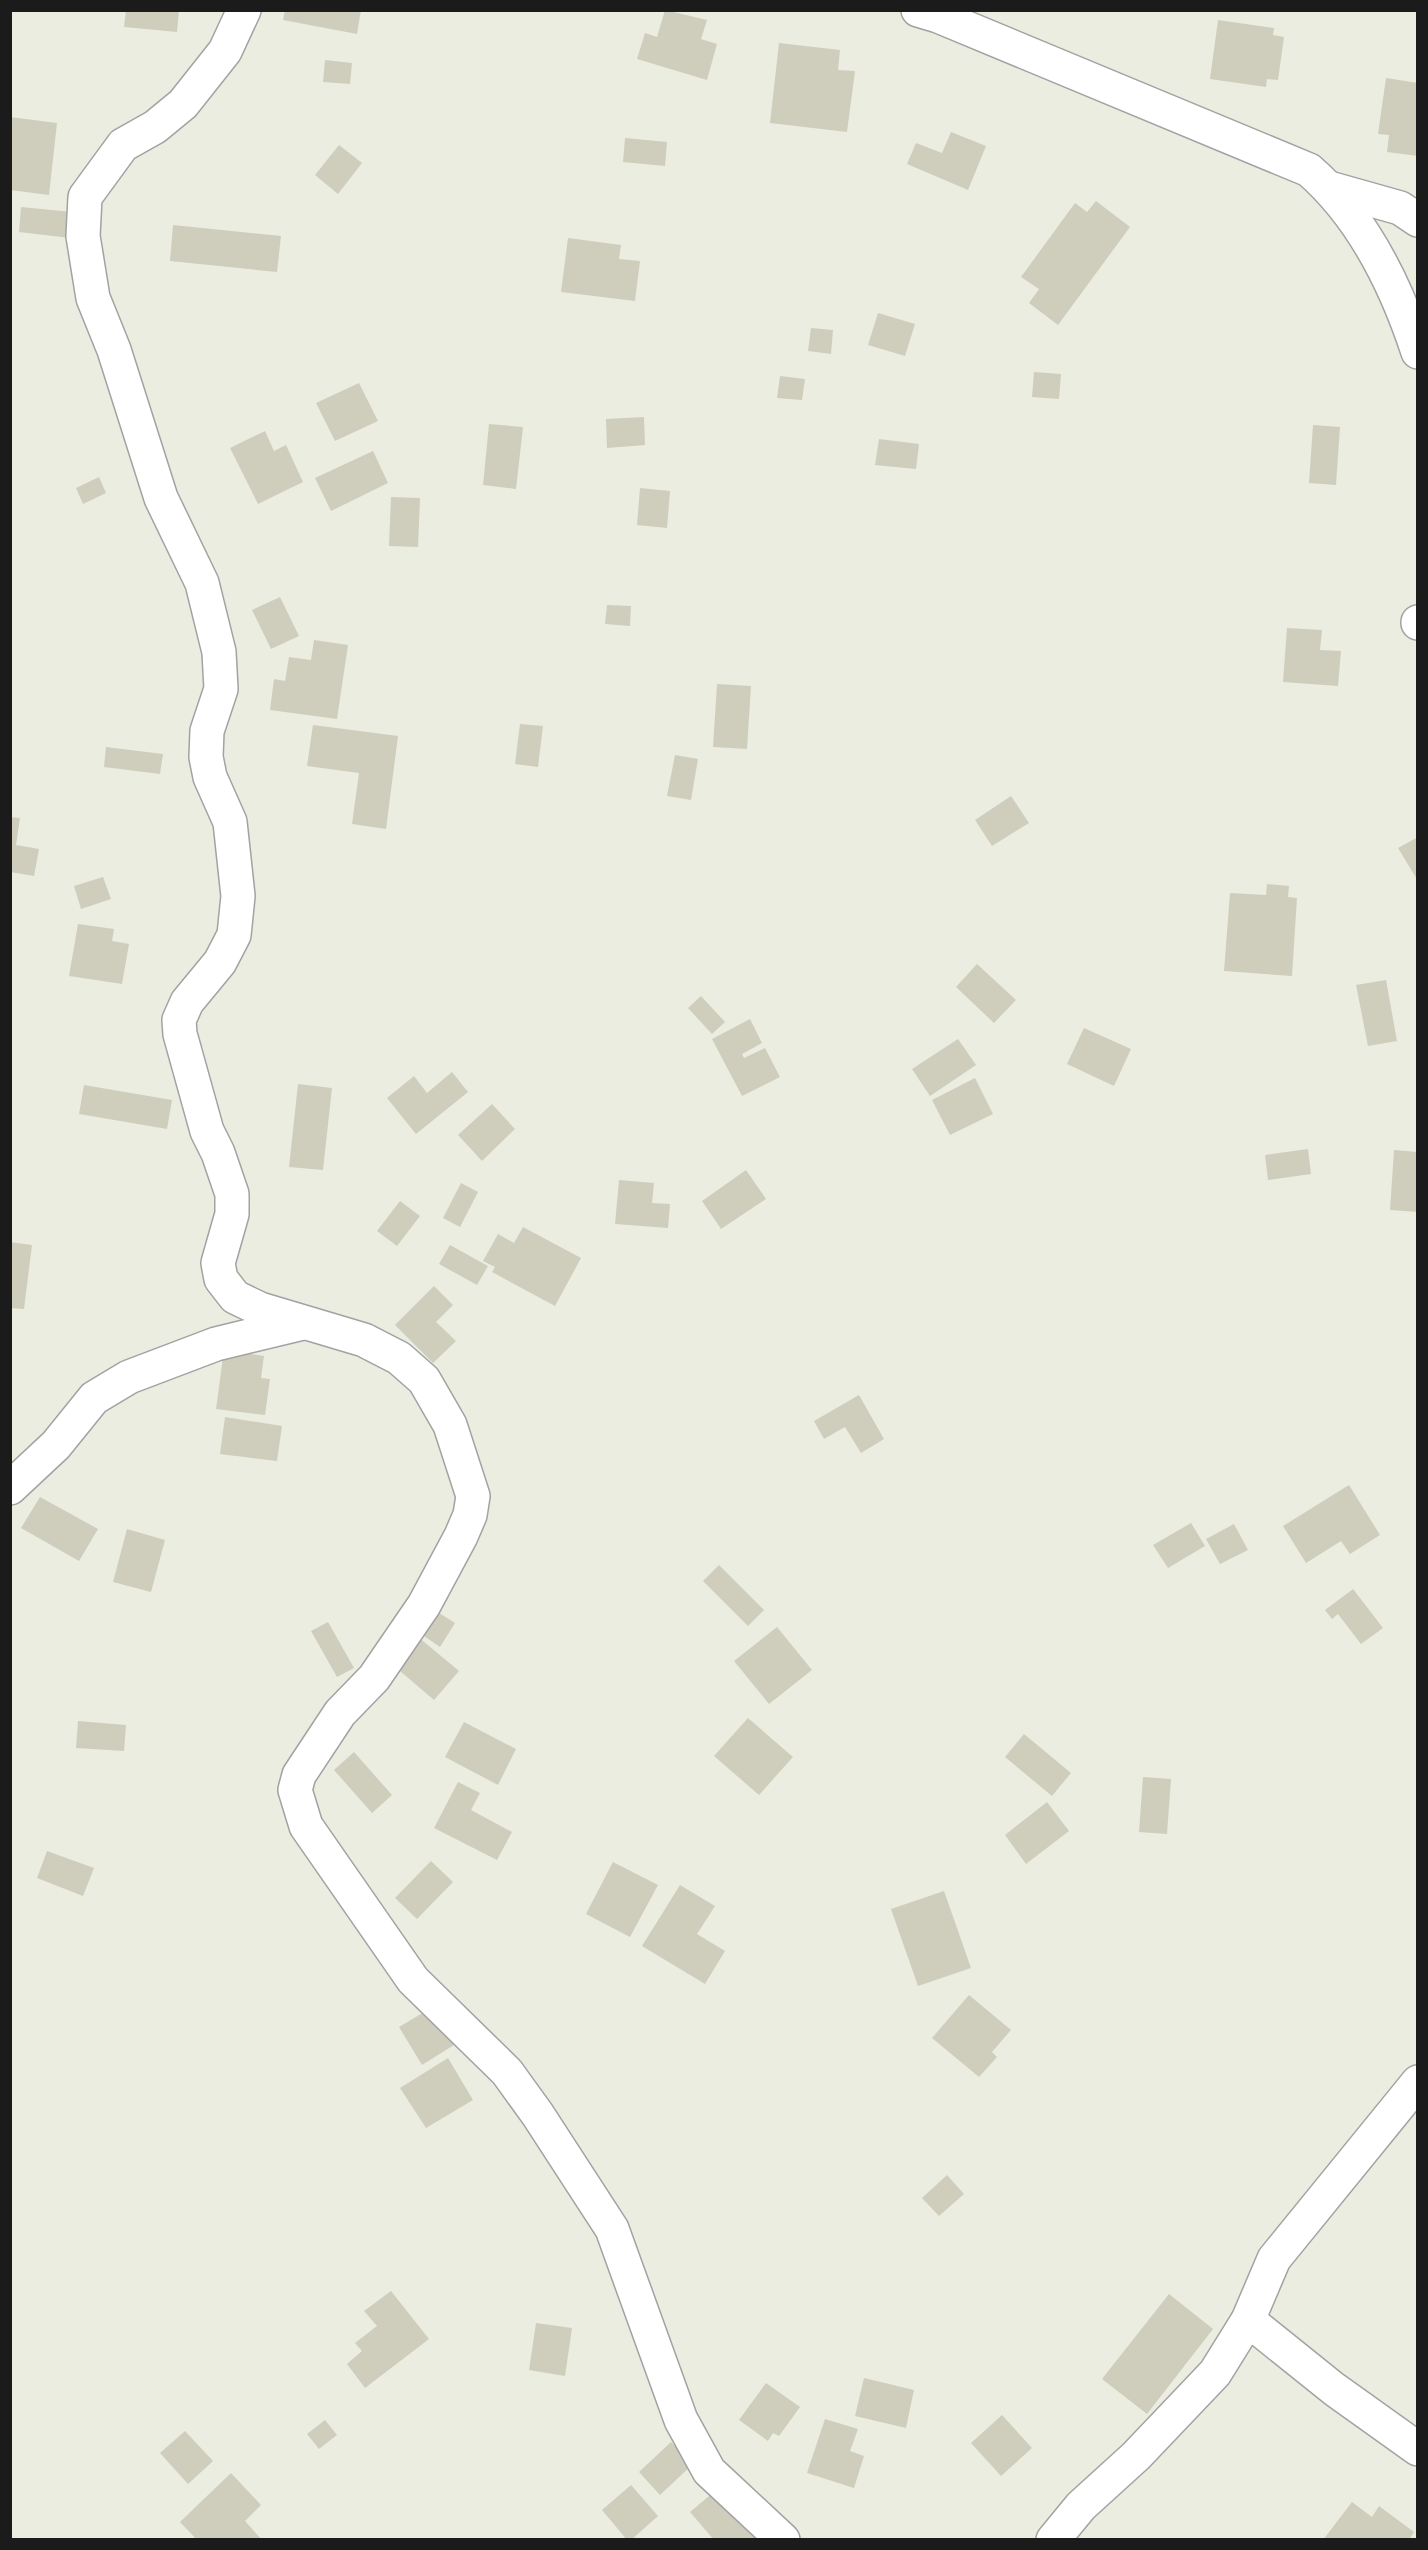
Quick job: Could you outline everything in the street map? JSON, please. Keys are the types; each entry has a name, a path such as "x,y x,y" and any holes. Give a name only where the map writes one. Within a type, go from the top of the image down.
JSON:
{"street":[{"path":"244,10 225,51 183,104 155,127 123,145 84,197 83,236 93,298 114,350 161,498 202,583 219,652 221,689 207,731 206,757 210,777 230,822 232,832 238,896 234,935 220,962 187,1002 179,1020 199,1107 232,1194 232,1214 218,1263 221,1279 235,1297 260,1309 364,1340 399,1358 424,1380 450,1425 473,1496 470,1515 461,1536 424,1605 375,1678 340,1713 299,1775 296,1790 306,1826 413,1980 507,2072 538,2115 612,2229 681,2420 709,2471 783,2540"},
{"path":"933,12 1309,170 1329,188 1367,239 1402,304 1418,352"},
{"path":"1329,188 1400,208 1418,220"},
{"path":"10,1488 56,1445 94,1398 129,1377 216,1344 303,1323"},
{"path":"1053,2540 1081,2506 1136,2456 1215,2373 1248,2320 1274,2259 1418,2082"},
{"path":"1248,2320 1334,2390 1418,2449"}],"building":[{"path":"126,10 179,10 177,32 124,27"},
{"path":"285,10 361,10 357,34 283,20"},
{"path":"665,10 707,20 701,39 717,44 707,80 637,59 645,33 657,37"},
{"path":"1218,20 1274,28 1273,35 1284,37 1278,80 1267,79 1266,87 1210,79"},
{"path":"779,43 840,50 838,70 855,71 847,132 770,123"},
{"path":"325,60 352,63 350,84 323,82"},
{"path":"1386,78 1418,83 1418,156 1387,152 1389,135 1378,134"},
{"path":"10,117 57,123 49,195 10,190"},
{"path":"951,132 986,146 968,190 907,164 916,143 942,153"},
{"path":"625,138 667,142 665,166 623,162"},
{"path":"339,145 362,163 338,194 315,175"},
{"path":"1096,201 1130,227 1058,325 1029,303 1039,289 1021,277 1075,203 1087,212"},
{"path":"21,207 73,212 70,238 19,232"},
{"path":"173,225 281,236 277,272 170,261"},
{"path":"568,238 621,245 619,259 640,261 635,301 561,292"},
{"path":"878,313 915,324 905,356 868,345"},
{"path":"811,328 833,330 831,354 808,351"},
{"path":"1034,372 1061,374 1059,399 1032,397"},
{"path":"780,376 805,379 802,400 777,398"},
{"path":"359,383 378,421 335,441 316,403"},
{"path":"644,417 645,445 607,448 606,419"},
{"path":"489,424 523,427 516,489 483,485"},
{"path":"1313,425 1340,427 1336,485 1309,483"},
{"path":"265,431 274,451 286,445 303,482 258,504 230,448"},
{"path":"879,439 919,444 916,469 875,465"},
{"path":"373,451 388,483 331,511 315,478"},
{"path":"99,477 106,493 83,504 76,488"},
{"path":"640,488 670,491 667,528 637,525"},
{"path":"391,497 420,498 418,547 389,546"},
{"path":"280,597 299,636 271,649 252,610"},
{"path":"607,605 631,606 630,626 605,624"},
{"path":"1287,628 1322,630 1320,650 1341,651 1338,686 1283,682"},
{"path":"314,640 348,645 337,719 270,710 274,679 285,681 289,657 311,660"},
{"path":"717,684 751,686 747,749 713,747"},
{"path":"520,724 543,726 538,767 515,764"},
{"path":"313,725 398,736 386,829 352,824 359,773 307,766"},
{"path":"106,747 163,754 160,774 104,767"},
{"path":"675,755 698,759 691,800 667,796"},
{"path":"1011,796 1029,823 992,846 975,820"},
{"path":"10,817 20,818 16,845 39,849 34,876 10,872"},
{"path":"1418,837 1418,881 1398,848"},
{"path":"103,877 111,899 81,909 74,886"},
{"path":"1267,884 1289,886 1288,897 1297,898 1292,976 1224,971 1230,893 1266,895"},
{"path":"78,924 114,929 112,941 129,944 122,984 69,976"},
{"path":"977,964 1016,1000 994,1023 956,987"},
{"path":"1386,980 1397,1041 1368,1046 1356,985"},
{"path":"701,996 725,1022 712,1034 688,1008"},
{"path":"750,1019 762,1043 742,1054 744,1058 765,1048 780,1077 742,1096 712,1039"},
{"path":"1084,1028 1131,1049 1114,1086 1067,1064"},
{"path":"958,1039 976,1065 930,1096 912,1069"},
{"path":"452,1072 468,1092 416,1134 387,1098 414,1076 427,1093"},
{"path":"975,1078 993,1114 950,1135 932,1100"},
{"path":"298,1084 332,1088 323,1170 289,1167"},
{"path":"84,1085 172,1100 167,1129 79,1114"},
{"path":"492,1104 515,1129 482,1161 458,1135"},
{"path":"1308,1149 1311,1174 1268,1180 1265,1155"},
{"path":"1394,1150 1418,1152 1418,1212 1390,1210"},
{"path":"746,1170 766,1199 721,1229 702,1201"},
{"path":"619,1180 654,1183 652,1203 670,1204 668,1228 615,1224"},
{"path":"461,1183 478,1192 460,1227 443,1218"},
{"path":"400,1201 420,1216 397,1246 377,1231"},
{"path":"523,1227 581,1258 555,1306 492,1272 495,1267 483,1261 498,1234 514,1243"},
{"path":"10,1242 32,1245 24,1309 10,1308"},
{"path":"450,1245 488,1266 477,1285 439,1264"},
{"path":"434,1286 453,1305 436,1322 456,1341 433,1363 395,1325"},
{"path":"224,1350 264,1356 261,1378 270,1379 265,1415 216,1409"},
{"path":"859,1395 884,1439 861,1453 845,1427 824,1439 814,1421"},
{"path":"225,1417 282,1426 277,1461 220,1454"},
{"path":"1349,1485 1380,1535 1350,1554 1341,1541 1306,1563 1283,1526"},
{"path":"40,1497 98,1529 79,1561 21,1528"},
{"path":"1191,1523 1205,1546 1168,1568 1153,1545"},
{"path":"1234,1524 1248,1550 1220,1564 1206,1539"},
{"path":"127,1529 165,1540 151,1592 113,1582"},
{"path":"719,1565 764,1610 748,1626 703,1581"},
{"path":"1353,1589 1383,1628 1361,1644 1338,1614 1332,1619 1325,1610"},
{"path":"439,1613 455,1623 440,1647 424,1636"},
{"path":"328,1622 354,1668 337,1677 311,1631"},
{"path":"777,1627 812,1670 769,1704 734,1661"},
{"path":"417,1636 459,1671 434,1700 393,1665"},
{"path":"748,1718 793,1757 759,1795 714,1756"},
{"path":"78,1721 126,1725 124,1751 76,1748"},
{"path":"464,1722 516,1749 498,1785 445,1757"},
{"path":"1024,1734 1071,1773 1052,1796 1005,1757"},
{"path":"354,1752 392,1795 372,1813 334,1770"},
{"path":"1143,1777 1171,1779 1167,1834 1139,1832"},
{"path":"458,1782 480,1793 471,1810 512,1832 497,1860 434,1828"},
{"path":"1047,1802 1069,1831 1026,1864 1005,1835"},
{"path":"47,1851 94,1868 83,1896 37,1878"},
{"path":"431,1861 453,1882 417,1919 395,1898"},
{"path":"613,1862 658,1885 630,1937 586,1914"},
{"path":"680,1885 715,1906 697,1934 725,1951 705,1984 642,1946"},
{"path":"944,1891 971,1968 918,1986 891,1909"},
{"path":"969,1995 1011,2030 992,2052 997,2057 979,2077 932,2038"},
{"path":"431,2008 454,2045 422,2065 399,2027"},
{"path":"448,2058 473,2100 426,2128 400,2088"},
{"path":"947,2175 964,2194 939,2216 922,2198"},
{"path":"391,2291 429,2339 365,2388 347,2364 362,2351 355,2343 377,2326 364,2311"},
{"path":"1169,2294 1213,2329 1147,2414 1102,2379"},
{"path":"536,2323 572,2328 565,2376 529,2370"},
{"path":"864,2378 914,2390 906,2428 855,2416"},
{"path":"766,2383 800,2407 779,2436 773,2433 768,2441 739,2420"},
{"path":"1002,2415 1032,2448 1001,2476 971,2443"},
{"path":"825,2419 858,2429 850,2451 864,2456 854,2488 807,2473"},
{"path":"325,2420 337,2435 319,2449 307,2434"},
{"path":"185,2431 213,2461 188,2484 160,2453"},
{"path":"671,2442 693,2464 660,2495 639,2472"},
{"path":"231,2473 261,2505 245,2521 262,2540 197,2540 180,2522"},
{"path":"631,2485 658,2516 631,2540 627,2540 602,2510"},
{"path":"715,2491 757,2540 714,2540 690,2512"},
{"path":"1352,2502 1372,2517 1379,2506 1414,2532 1409,2540 1323,2540"}]}
